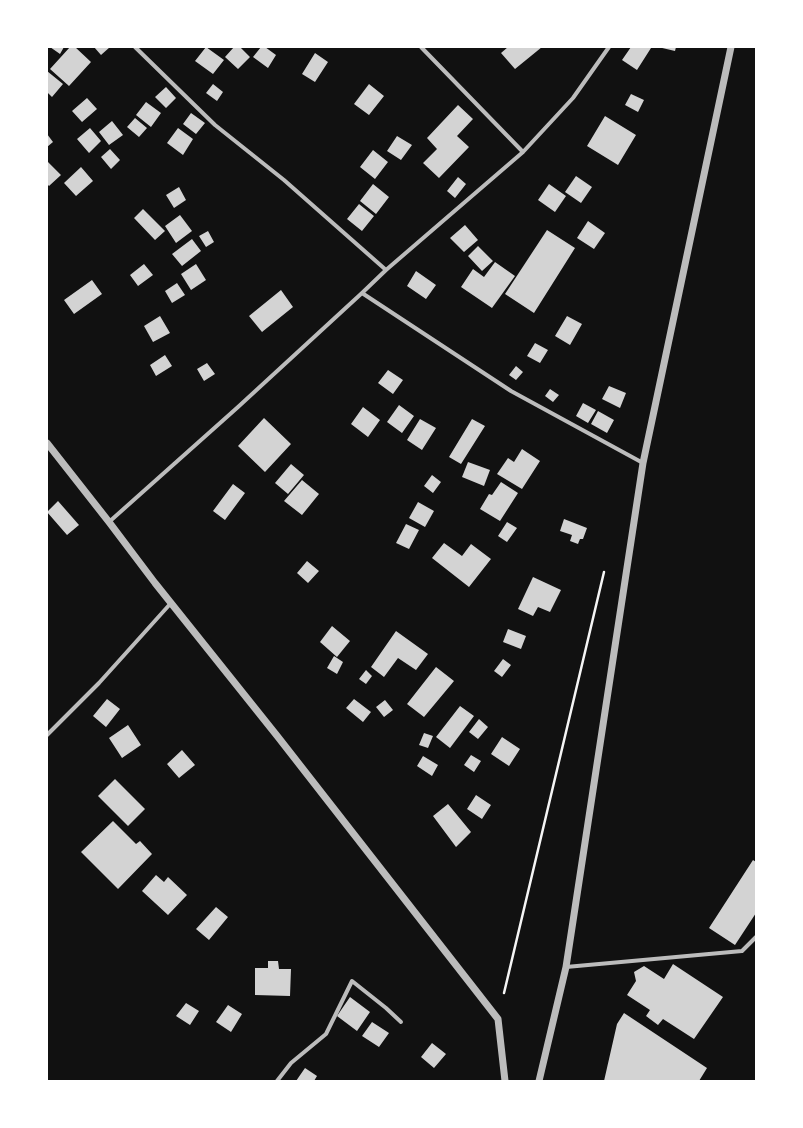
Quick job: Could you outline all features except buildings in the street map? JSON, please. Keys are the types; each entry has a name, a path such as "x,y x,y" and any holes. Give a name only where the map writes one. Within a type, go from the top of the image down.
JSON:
{"street":[{"path":"135,47 215,125 284,180 386,270"},
{"path":"421,47 523,152"},
{"path":"109,522 386,270 523,152 573,98 609,47"},
{"path":"540,1081 566,967 643,463 731,47"},
{"path":"362,293 511,391 643,463"},
{"path":"47,443 498,1019 505,1081"},
{"path":"47,734 99,683 171,603"},
{"path":"566,967 742,951 756,937"},
{"path":"277,1081 291,1063 326,1034 352,981 401,1022"}]}
